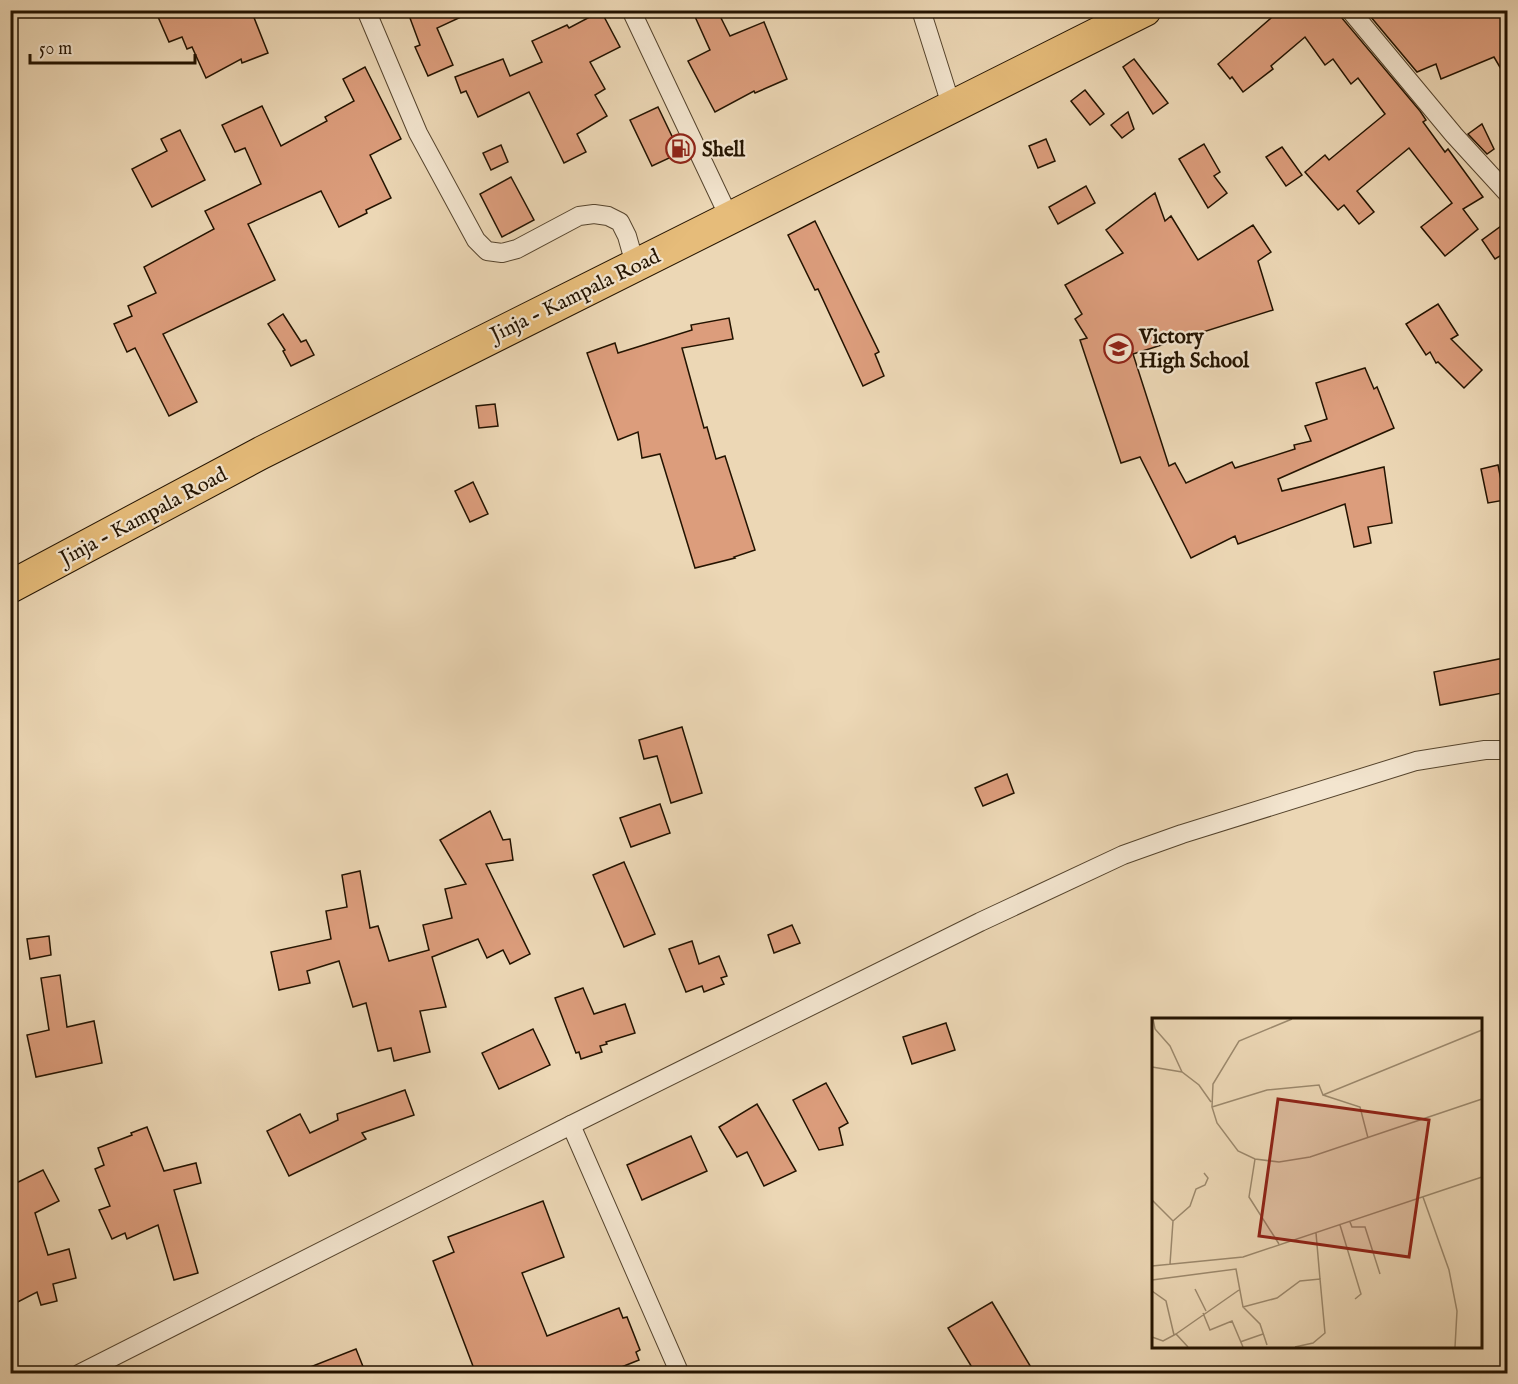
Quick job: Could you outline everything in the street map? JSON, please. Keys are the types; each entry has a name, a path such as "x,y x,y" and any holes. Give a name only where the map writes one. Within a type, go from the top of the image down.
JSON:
{"highway":[{"name":"Jinja - Kampala Road","path":"10,587 261,453 1145,10"}],"street":[{"path":"366,10 418,133 476,240 487,250 502,253 517,249 579,216 594,214 608,216 620,222 627,236 635,264"},
{"path":"631,10 730,219"},
{"path":"921,10 952,108"},
{"path":"1350,10 1454,135 1508,194"},
{"path":"79,1374 571,1125 980,922 1123,855 1182,834 1416,761 1485,750 1508,750"},
{"path":"571,1125 680,1374"}],"building":[{"path":"155,10 251,10 268,53 242,63 241,59 206,78 192,47 187,49 182,37 169,42"},
{"path":"407,10 476,10 437,28 453,65 428,76 415,47 420,45"},
{"path":"692,10 717,10 730,36 764,22 787,79 755,93 754,91 715,112 688,61 710,50"},
{"path":"1267,10 1339,10 1341,17 1420,111 1426,120 1423,122 1445,152 1448,149 1483,197 1463,209 1478,229 1445,256 1421,227 1452,203 1409,148 1357,191 1374,212 1359,224 1344,205 1338,210 1305,172 1325,155 1329,160 1385,114 1358,78 1351,84 1333,59 1325,65 1305,37 1271,66 1273,69 1243,92 1218,64 1271,18"},
{"path":"1365,10 1508,10 1508,81 1494,57 1441,79 1436,64 1417,72"},
{"path":"601,11 620,47 590,62 605,89 595,95 607,116 577,134 586,152 564,163 529,92 478,117 466,91 461,93 455,77 503,59 510,76 542,62 532,41 567,25 569,28"},
{"path":"1134,59 1168,103 1153,114 1123,67"},
{"path":"365,67 401,139 370,155 391,198 339,227 321,191 248,224 275,280 163,334 197,402 169,416 135,348 127,352 114,324 132,316 128,306 156,293 144,267 214,229 205,211 261,184 245,148 235,152 222,125 262,106 281,146 327,121 325,117 354,101 343,79"},
{"path":"1085,90 1104,114 1090,125 1071,101"},
{"path":"658,107 680,153 652,166 630,120"},
{"path":"1128,112 1134,129 1122,138 1111,125"},
{"path":"1482,124 1494,149 1487,154 1468,134"},
{"path":"180,130 205,180 152,207 132,169 167,151 161,139"},
{"path":"1046,139 1055,161 1038,168 1029,146"},
{"path":"1204,144 1220,172 1214,176 1227,193 1208,208 1179,159"},
{"path":"501,145 508,162 491,170 483,153"},
{"path":"1282,147 1302,175 1286,186 1266,157"},
{"path":"511,177 534,220 502,237 480,194"},
{"path":"1086,186 1095,203 1058,224 1049,207"},
{"path":"1155,193 1165,221 1171,216 1198,260 1253,225 1271,252 1258,261 1273,310 1133,354 1169,466 1175,463 1186,483 1232,462 1235,468 1295,449 1294,445 1311,441 1305,426 1327,419 1316,383 1365,368 1374,389 1377,387 1394,428 1278,479 1282,491 1384,467 1392,523 1368,527 1371,543 1354,547 1345,504 1238,544 1235,536 1191,558 1140,457 1121,463 1080,340 1087,338 1075,319 1082,314 1065,285 1123,253 1106,230"},
{"path":"815,221 879,352 875,354 884,376 863,386 818,289 815,290 788,235"},
{"path":"1508,221 1508,251 1495,259 1482,240"},
{"path":"1438,304 1458,335 1451,339 1482,370 1464,388 1438,362 1436,363 1430,352 1426,355 1406,324"},
{"path":"283,314 301,342 306,340 314,355 291,366 283,351 285,350 268,324"},
{"path":"729,318 733,339 682,348 704,428 707,427 716,459 725,456 755,550 735,558 695,568 660,454 642,458 638,432 618,440 587,353 615,343 618,353 692,330 691,325"},
{"path":"495,404 498,426 479,428 476,406"},
{"path":"1498,465 1505,500 1488,503 1481,469"},
{"path":"473,482 488,514 470,522 455,491"},
{"path":"1504,658 1508,674 1508,692 1440,705 1434,672"},
{"path":"682,727 702,793 671,803 657,756 644,759 639,740"},
{"path":"1007,774 1014,793 983,806 975,788"},
{"path":"660,804 670,833 631,847 620,818"},
{"path":"490,811 503,840 510,839 513,860 486,864 530,954 510,964 503,950 487,958 478,939 432,957 446,1007 420,1011 430,1052 394,1061 391,1048 378,1051 366,1003 353,1007 339,961 307,971 310,983 279,990 271,952 331,939 326,911 347,907 342,875 360,871 370,928 378,926 389,961 429,950 423,925 452,918 445,889 466,884 440,840"},
{"path":"624,862 655,934 624,947 593,875"},
{"path":"792,925 800,943 774,953 768,935"},
{"path":"49,936 51,955 30,959 27,939"},
{"path":"692,941 699,964 719,956 727,976 721,978 724,984 704,992 702,986 686,992 669,949"},
{"path":"60,975 67,1027 94,1021 102,1063 36,1077 27,1035 49,1030 41,978"},
{"path":"583,988 594,1014 625,1004 635,1033 606,1042 607,1044 600,1046 602,1052 581,1059 579,1052 576,1053 555,998"},
{"path":"946,1023 955,1050 912,1064 903,1037"},
{"path":"533,1029 550,1065 499,1089 482,1053"},
{"path":"826,1083 848,1123 839,1128 843,1145 819,1150 793,1100"},
{"path":"405,1090 414,1115 362,1133 366,1139 289,1176 267,1131 300,1114 310,1133 338,1120 337,1114"},
{"path":"757,1104 796,1171 764,1186 747,1152 737,1157 719,1127"},
{"path":"147,1127 164,1171 196,1163 201,1183 174,1190 198,1273 174,1280 158,1225 127,1239 125,1233 112,1239 99,1210 110,1206 95,1169 104,1165 98,1148"},
{"path":"691,1136 707,1171 642,1200 627,1165"},
{"path":"43,1170 59,1201 35,1213 48,1255 69,1249 76,1278 53,1284 57,1301 41,1305 37,1292 10,1306 10,1186"},
{"path":"543,1201 564,1257 522,1273 547,1336 619,1308 623,1318 627,1317 640,1350 636,1352 639,1360 604,1374 476,1374 433,1261 454,1252 448,1237"},
{"path":"992,1302 1035,1374 976,1374 948,1328"},
{"path":"356,1349 366,1374 295,1373"}],"place":[{"name":"Shell","path":"681,149"},
{"name":"Victory High School","path":"1118,348"}]}
